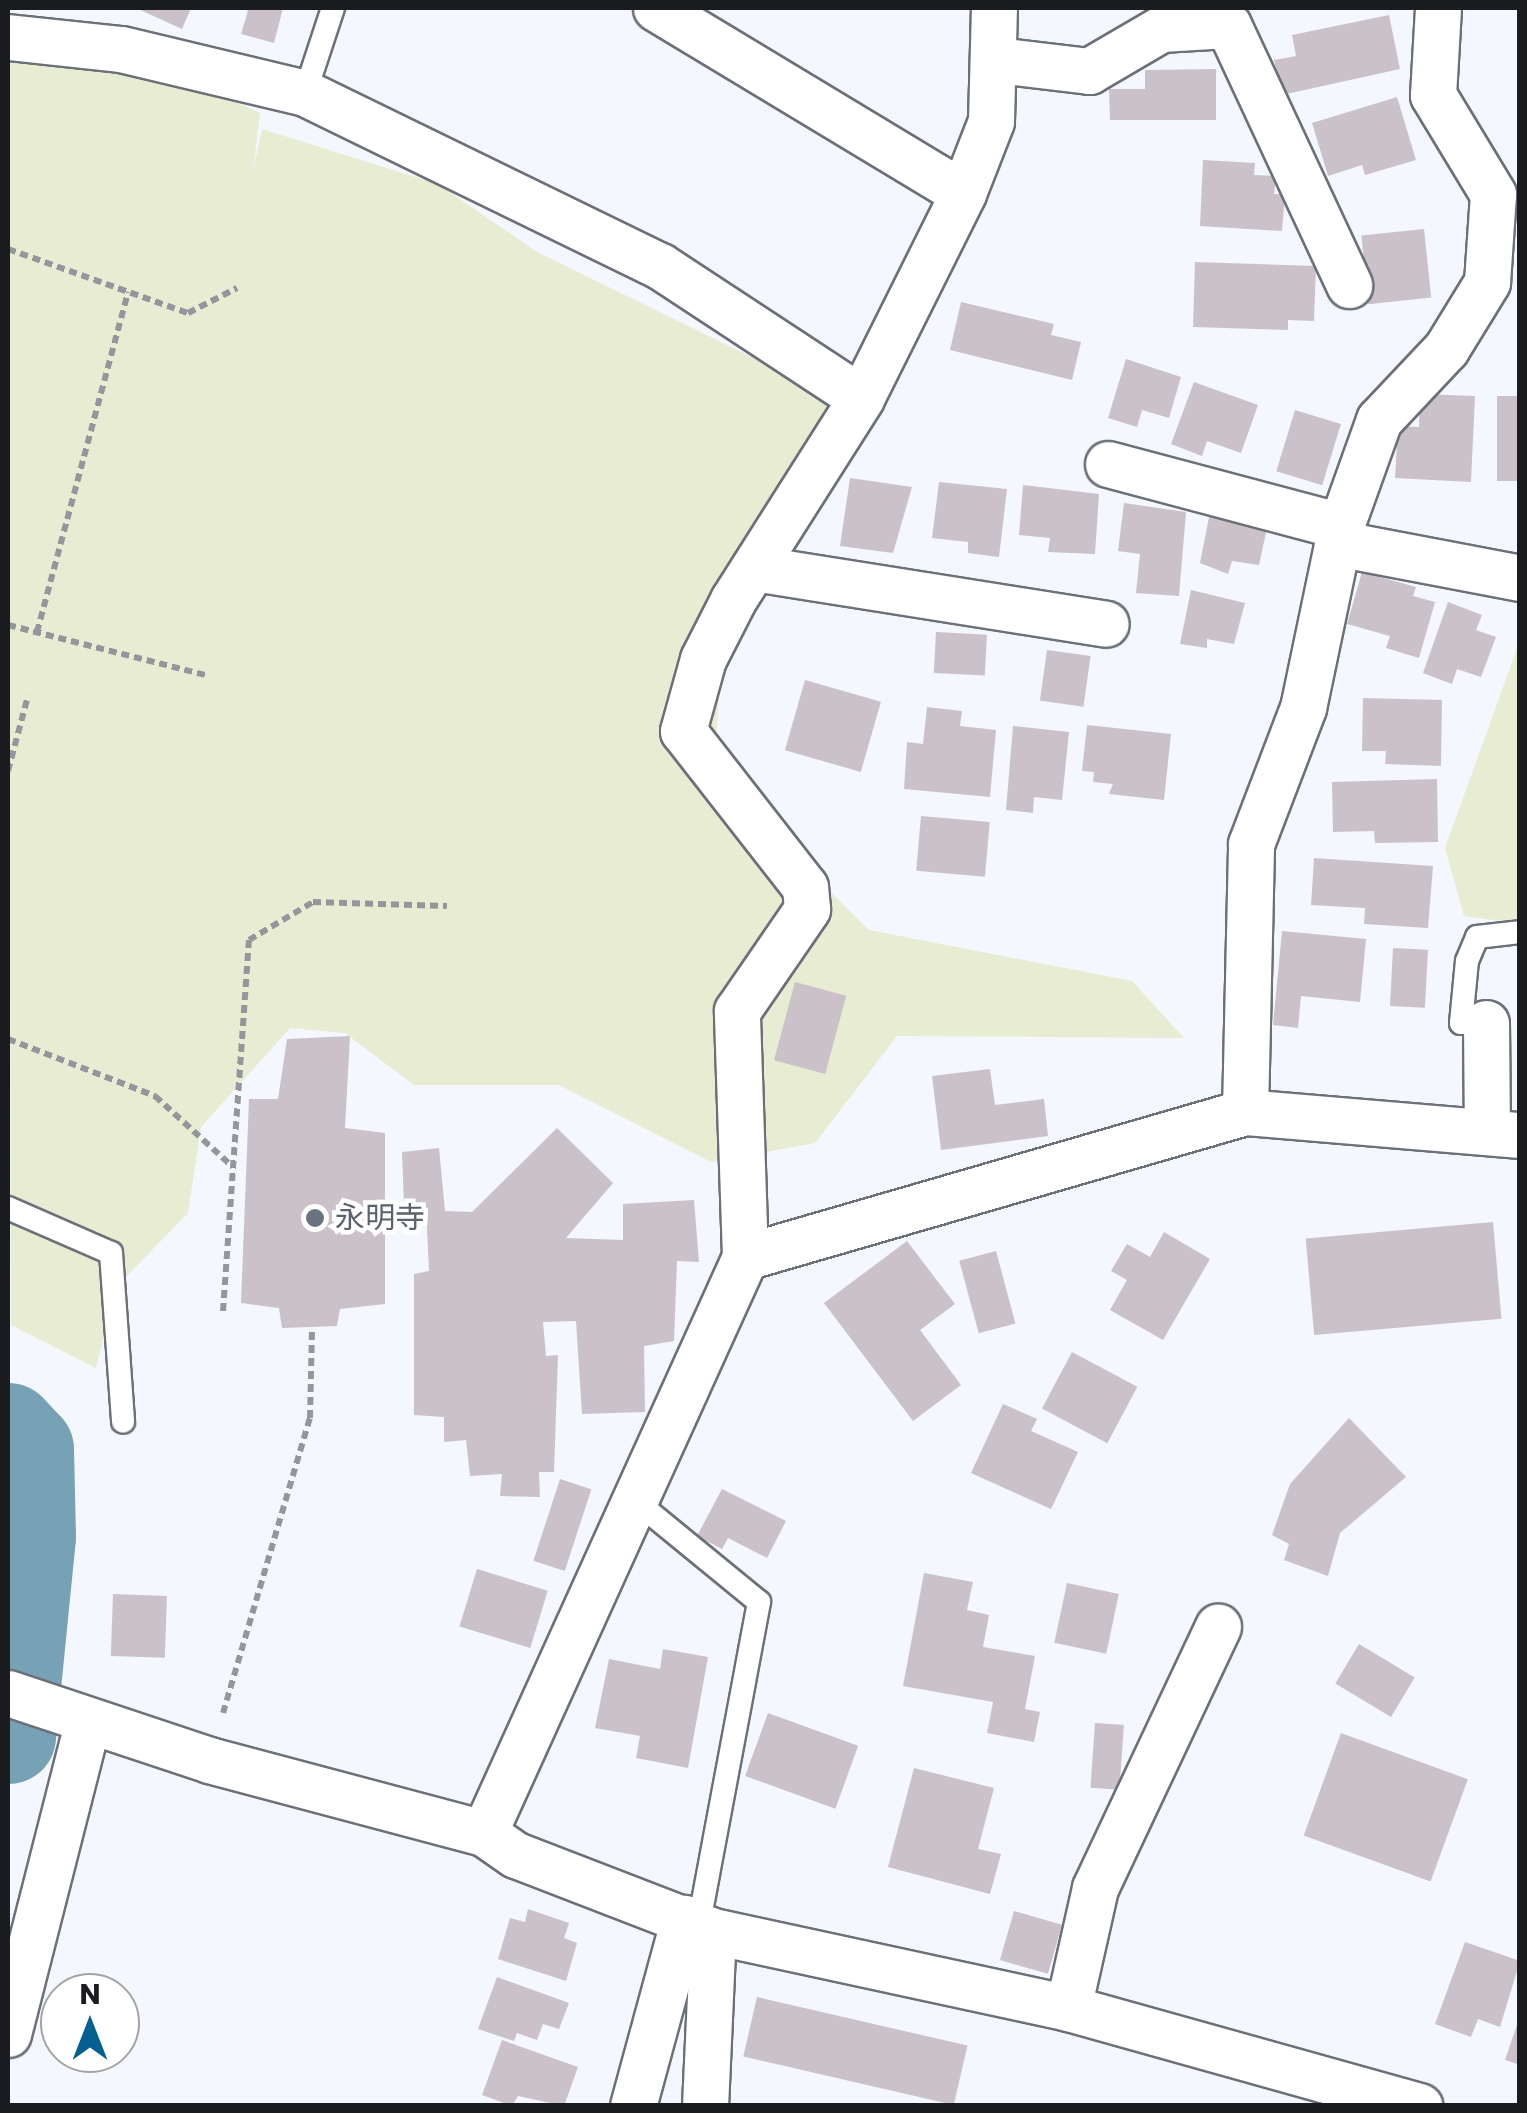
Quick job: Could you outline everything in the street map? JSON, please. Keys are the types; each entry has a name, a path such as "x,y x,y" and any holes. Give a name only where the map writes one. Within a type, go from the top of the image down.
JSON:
{"street":[{"path":"656,8 963,193"},
{"path":"484,1833 638,1503 745,1257 737,1011 807,909 805,887 683,731 703,659 754,568 862,398 963,193 991,120 997,60 994,8"},
{"path":"1244,1112 1251,844 1303,708 1339,534 1379,420 1446,350 1487,282 1493,194 1433,95 1438,8"},
{"path":"997,60 1089,71 1161,29 1228,25 1350,285"},
{"path":"8,38 120,49 305,93 660,266 862,398"},
{"path":"1108,464 1339,534 1520,578"},
{"path":"754,568 1106,624"},
{"path":"745,1257 1244,1112 1503,1133 1486,1023"},
{"path":"1068,2008 1094,1888 1218,1627"},
{"path":"8,1693 87,1724 209,1760 484,1833 516,1855 699,1925 1068,2008 1420,2106"},
{"path":"8,2034 87,1724"},
{"path":"632,2106 699,1925"},
{"path":"699,1925 705,2106"}],"lane":[{"path":"305,93 332,8"},
{"path":"1486,1023 1461,1023 1468,961 1477,937 1520,932"},
{"path":"8,1208 111,1252 123,1422"},
{"path":"638,1503 759,1602 699,1925"}],"path":[{"path":"8,249 188,313 237,288"},
{"path":"38,632 128,292"},
{"path":"8,625 206,675"},
{"path":"8,771 28,696"},
{"path":"223,1311 249,940 313,902 447,906"},
{"path":"8,1039 155,1096 234,1166"},
{"path":"209,1760 310,1418 312,1327"}],"green space":[{"path":"8,37 121,49 260,113 253,171 262,129 438,184 537,252 840,400 725,602 715,758 774,836 869,930 1132,981 1184,1038 897,1036 815,1143 711,1162 559,1085 414,1085 345,1033 290,1028 201,1127 188,1213 116,1287 96,1368 11,1325"},
{"path":"1519,643 1519,939 1516,923 1464,916 1445,848"}],"building":[{"path":"136,8 191,8 182,29"},
{"path":"241,8 283,8 274,43 241,34 248,11"},
{"path":"1389,15 1400,69 1282,95 1274,60 1296,56 1292,35"},
{"path":"1216,69 1216,120 1110,120 1109,89 1145,89 1145,70"},
{"path":"1397,97 1416,160 1365,175 1362,165 1328,176 1312,123"},
{"path":"1203,160 1255,163 1254,175 1276,176 1274,194 1285,194 1282,231 1200,226"},
{"path":"1424,229 1431,298 1369,304 1361,236"},
{"path":"1195,262 1316,266 1314,321 1288,320 1288,330 1193,327"},
{"path":"961,302 1054,324 1051,335 1081,342 1072,380 950,350"},
{"path":"1126,359 1181,377 1169,418 1142,410 1137,427 1108,418"},
{"path":"1194,382 1258,405 1241,453 1207,441 1202,456 1171,444"},
{"path":"1420,394 1475,396 1471,482 1395,478 1398,426 1419,427"},
{"path":"1497,396 1520,396 1520,481 1497,481"},
{"path":"1295,410 1341,424 1322,485 1276,471"},
{"path":"850,478 912,487 893,553 840,546"},
{"path":"939,482 1007,489 999,557 968,553 968,542 932,538"},
{"path":"1023,485 1099,494 1095,554 1048,552 1050,538 1019,535"},
{"path":"1124,503 1186,512 1179,596 1136,593 1140,554 1118,551"},
{"path":"1210,512 1267,528 1259,565 1232,561 1228,574 1200,563"},
{"path":"1362,572 1416,587 1413,596 1435,602 1419,658 1386,648 1390,636 1347,624"},
{"path":"1191,590 1245,603 1234,644 1207,639 1207,648 1180,644"},
{"path":"1448,602 1482,615 1476,630 1496,637 1481,677 1457,669 1452,684 1423,673"},
{"path":"936,632 987,635 985,676 934,673"},
{"path":"1047,650 1091,656 1083,707 1040,701"},
{"path":"805,680 881,702 861,772 785,750"},
{"path":"1363,698 1442,700 1441,766 1385,764 1386,751 1362,751"},
{"path":"927,707 962,711 960,726 996,730 990,797 904,789 907,742 923,744"},
{"path":"1087,725 1171,734 1164,800 1109,794 1113,784 1093,782 1094,772 1082,771"},
{"path":"1013,726 1069,732 1062,800 1034,797 1033,813 1006,810"},
{"path":"1437,779 1438,842 1375,843 1374,831 1333,832 1332,782"},
{"path":"921,816 990,822 985,877 916,871"},
{"path":"1314,858 1433,866 1428,928 1364,924 1365,908 1311,905"},
{"path":"1282,931 1366,939 1360,1002 1301,996 1298,1028 1273,1025"},
{"path":"1393,948 1428,950 1425,1008 1390,1006"},
{"path":"795,982 846,996 825,1074 774,1060"},
{"name":"永明寺","path":"350,1036 345,1128 385,1133 385,1304 340,1309 337,1326 282,1328 279,1308 241,1303 249,1099 278,1099 287,1039"},
{"path":"990,1069 995,1105 1044,1099 1048,1136 941,1150 932,1076"},
{"path":"557,1128 613,1183 566,1238 623,1240 623,1204 694,1200 699,1262 677,1261 674,1341 644,1346 645,1412 582,1414 576,1321 543,1322 546,1356 558,1355 554,1472 539,1472 540,1497 500,1496 502,1474 470,1476 466,1440 444,1442 444,1417 414,1415 414,1274 429,1271 426,1207 404,1204 402,1152 439,1148 445,1211 472,1212"},
{"path":"1493,1222 1501,1319 1314,1335 1306,1238"},
{"path":"1164,1232 1210,1259 1163,1340 1110,1310 1127,1280 1111,1271 1127,1244 1150,1257"},
{"path":"907,1241 955,1304 920,1330 961,1385 913,1421 824,1303"},
{"path":"996,1251 1015,1323 979,1333 959,1261"},
{"path":"1072,1352 1137,1387 1107,1443 1042,1409"},
{"path":"1003,1404 1037,1419 1031,1431 1078,1452 1051,1509 971,1473"},
{"path":"1349,1418 1406,1477 1340,1533 1328,1576 1284,1560 1289,1544 1272,1535 1290,1484"},
{"path":"560,1479 591,1489 565,1571 533,1561"},
{"path":"722,1489 786,1521 767,1558 728,1538 722,1549 697,1536"},
{"path":"477,1569 548,1591 530,1648 459,1626"},
{"path":"924,1573 973,1582 967,1610 989,1615 983,1647 1035,1656 1025,1709 1040,1712 1034,1742 987,1733 993,1702 903,1686"},
{"path":"1067,1583 1119,1594 1106,1654 1054,1643"},
{"path":"113,1594 167,1596 165,1658 111,1656"},
{"path":"1359,1644 1415,1677 1391,1717 1335,1683"},
{"path":"663,1649 708,1657 688,1768 636,1758 640,1736 595,1728 609,1659 660,1669"},
{"path":"768,1713 858,1746 835,1809 745,1776"},
{"path":"1095,1723 1124,1725 1119,1790 1090,1788"},
{"path":"1341,1733 1468,1779 1431,1882 1304,1835"},
{"path":"914,1768 994,1788 978,1849 1001,1854 990,1894 888,1867"},
{"path":"528,1909 569,1923 564,1938 577,1943 566,1981 498,1959 510,1918 525,1922"},
{"path":"1014,1911 1062,1925 1048,1974 1000,1960"},
{"path":"1465,1942 1520,1961 1500,2027 1478,2019 1471,2037 1435,2024"},
{"path":"497,1977 569,2003 559,2029 543,2024 537,2040 517,2033 514,2041 478,2029"},
{"path":"757,1997 967,2046 954,2105 743,2056"},
{"path":"1520,2016 1520,2065 1505,2060"},
{"path":"502,2040 578,2067 564,2106 518,2096 512,2106 482,2095"}],"waterway":[{"path":"8,1430 26,1449 28,1536 8,1736"}],"place":[{"name":"永明寺","path":"315,1218"}]}
